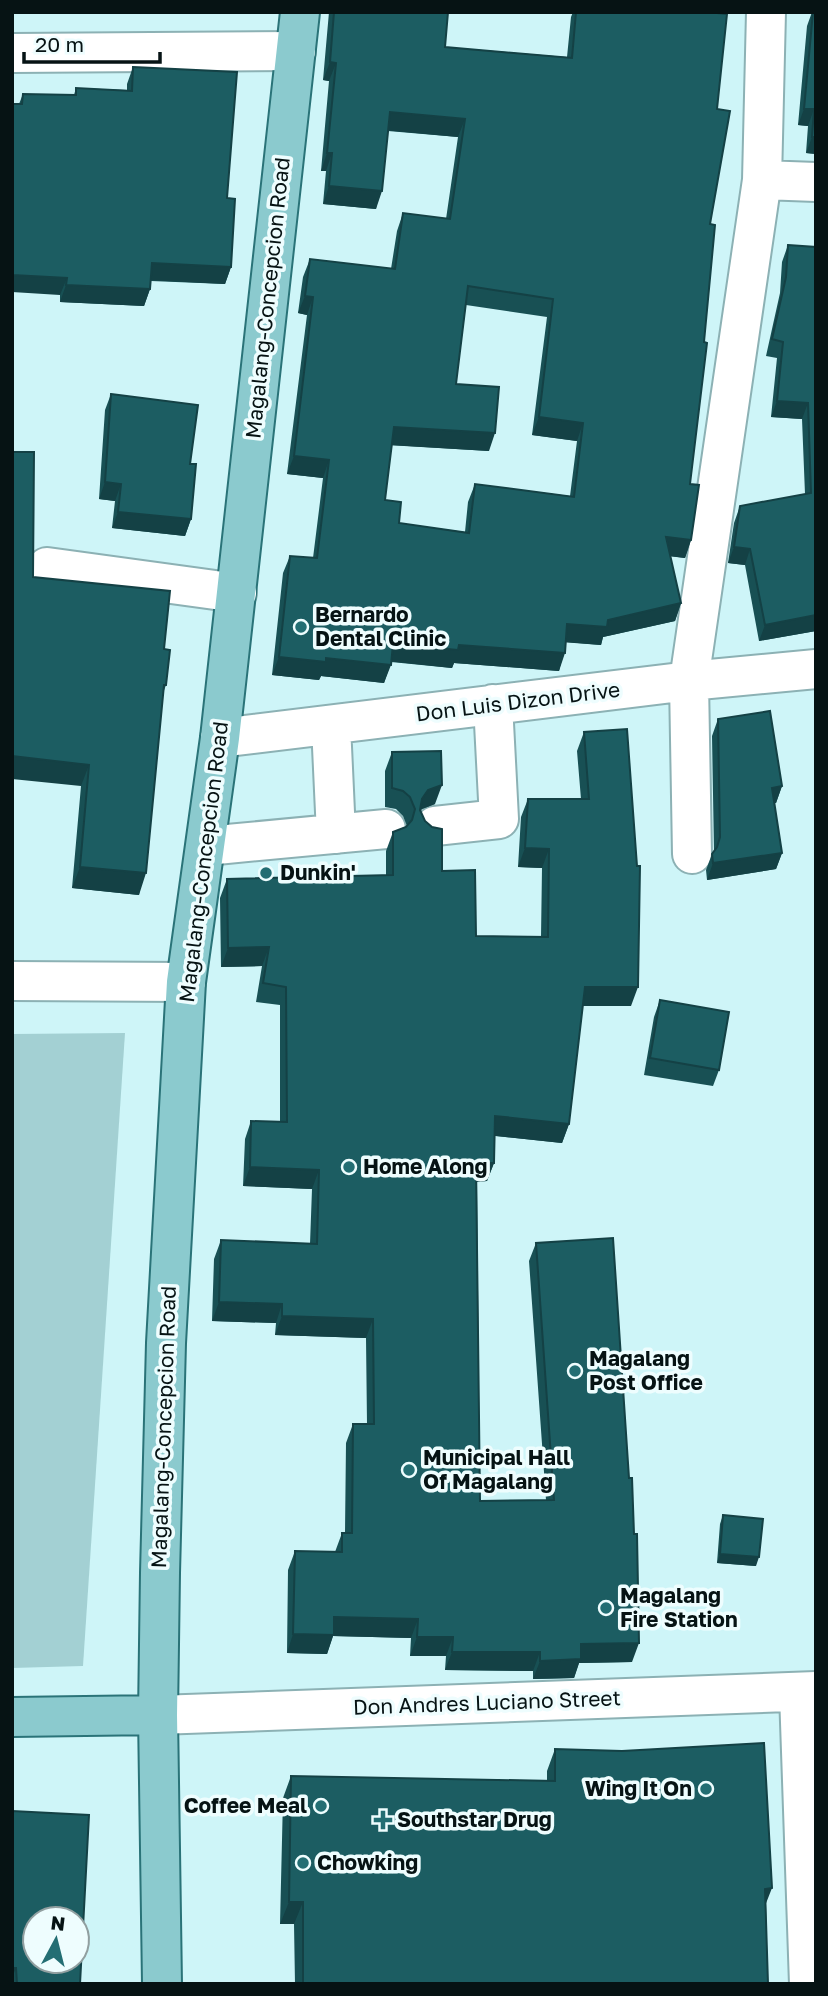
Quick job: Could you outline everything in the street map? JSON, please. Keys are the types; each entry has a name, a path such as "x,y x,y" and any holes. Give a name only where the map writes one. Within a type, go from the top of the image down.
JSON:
{"main road":[{"name":"Magalang-Concepcion Road","path":"162,1984 159,1715 166,1343 186,982 220,738 300,12"},
{"path":"12,1717 159,1715"}],"street":[{"path":"692,855 689,681 762,180 766,12"},
{"path":"12,53 296,51"},
{"path":"762,180 816,181"},
{"path":"47,567 237,593"},
{"name":"Don Luis Dizon Drive","path":"220,738 689,681 816,669"},
{"path":"435,826 499,819 494,705"},
{"path":"331,725 337,834"},
{"path":"206,846 386,829"},
{"path":"12,981 186,982"},
{"path":"807,1692 809,1984"},
{"name":"Don Andres Luciano Street","path":"159,1715 807,1692"}],"shaded area":[{"path":"125,1033 83,1666 12,1668 12,1034"}],"building":[{"path":"334,12 448,12 445,47 572,58 576,12 727,14 717,109 730,111 710,224 715,225 704,342 707,343 690,484 699,485 691,540 666,537 681,603 608,620 607,627 567,624 565,653 459,645 458,650 393,644 391,665 326,658 326,662 279,657 290,556 317,558 329,460 294,456 313,297 305,296 310,259 395,269 403,213 450,219 465,119 390,112 382,191 329,186 332,153 327,153 336,63 330,62","holes":["468,286 553,299 539,417 583,423 574,497 475,484 469,533 399,523 401,502 385,500 394,427 495,433 499,387 456,384"]},
{"path":"813,12 816,12 816,137 812,137 814,109 804,109"},
{"path":"133,67 237,72 227,198 235,199 231,267 152,263 150,289 66,285 67,278 12,275 12,104 22,104 23,94 76,95 76,88 132,91"},
{"path":"788,245 816,247 816,615 765,625 750,549 734,547 740,506 811,493 808,403 777,401 783,342 772,339 786,277"},
{"path":"111,394 198,405 190,464 196,464 191,519 118,512 121,484 105,482"},
{"path":"12,452 34,452 33,577 170,591 164,649 170,650 164,685 146,873 80,867 89,765 12,756"},
{"path":"770,711 782,786 772,788 782,853 713,863 712,854 720,837 718,719"},
{"path":"627,729 637,866 640,866 638,987 585,987 569,1124 495,1116 494,1163 476,1163 480,1501 554,1500 536,1243 613,1238 629,1478 632,1478 634,1534 637,1534 639,1643 581,1644 581,1659 540,1661 540,1652 452,1652 453,1637 417,1637 418,1619 334,1617 334,1635 293,1634 295,1551 342,1552 342,1533 352,1533 353,1424 374,1424 373,1319 282,1316 282,1304 219,1302 221,1240 317,1244 319,1170 250,1167 251,1121 287,1122 286,987 263,983 269,947 228,948 227,879 393,875 393,832 406,827 412,820 415,809 410,797 403,791 392,788 392,752 441,751 442,785 428,790 422,799 420,810 425,821 432,827 442,829 442,871 475,870 476,936 548,937 549,849 525,848 528,799 589,799 584,732"},
{"path":"660,1000 729,1012 719,1070 650,1058"},
{"path":"723,1515 763,1519 759,1557 720,1554"},
{"path":"764,1743 772,1888 765,1889 768,1984 303,1984 303,1902 289,1902 291,1776 555,1781 555,1749 622,1751"},
{"path":"12,1811 89,1815 84,1905 21,1905 21,1975 80,1975 80,1984 17,1984 16,1968 12,1968"}],"place":[{"name":"Bernardo Dental Clinic","path":"301,627"},
{"name":"Dunkin'","path":"266,873"},
{"name":"Home Along","path":"349,1167"},
{"name":"Magalang Post Office","path":"575,1371"},
{"name":"Municipal Hall Of Magalang","path":"409,1470"},
{"name":"Magalang Fire Station","path":"606,1608"},
{"name":"Wing It On","path":"706,1789"},
{"name":"Coffee Meal","path":"321,1806"},
{"name":"Southstar Drug","path":"383,1820"},
{"name":"Chowking","path":"303,1863"}]}
